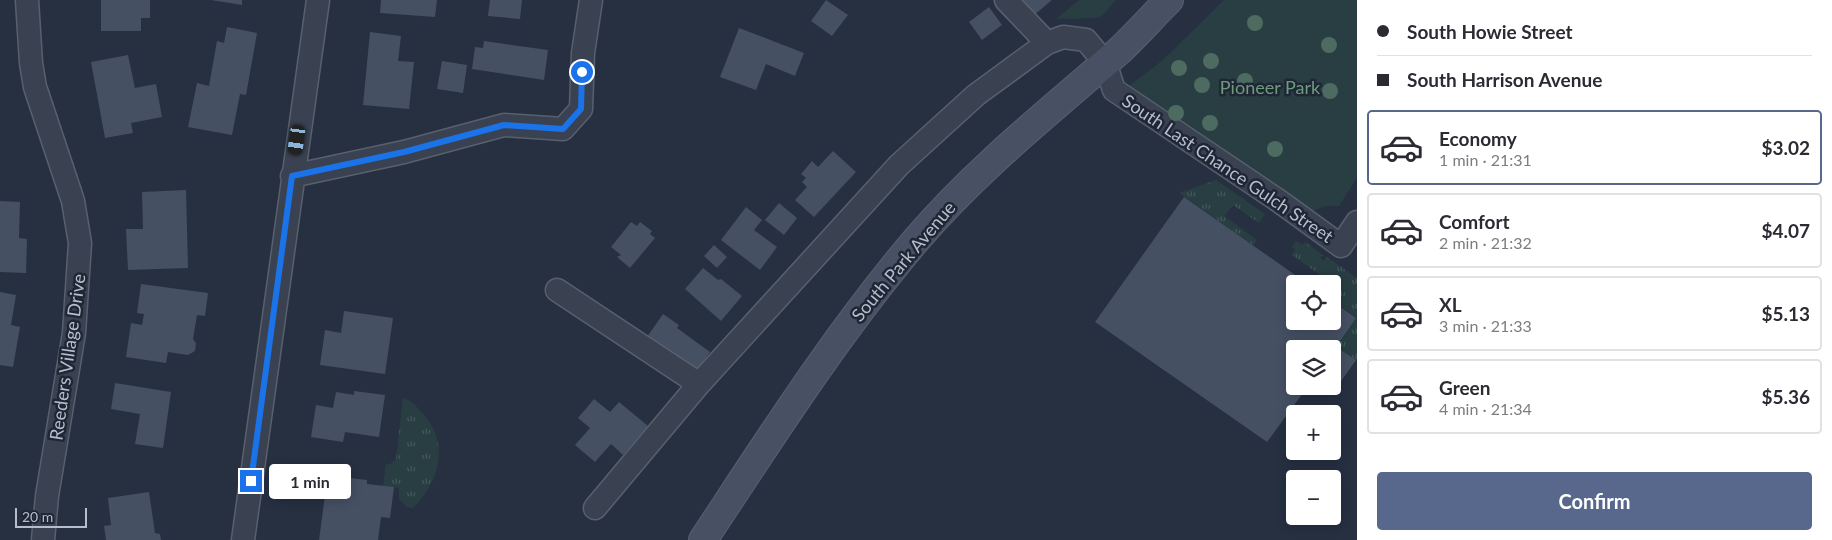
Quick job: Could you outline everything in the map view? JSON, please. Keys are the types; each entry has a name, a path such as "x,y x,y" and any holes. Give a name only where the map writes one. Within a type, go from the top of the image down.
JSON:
{"street":[{"name":"Reeders Village Drive","path":"27,0 31,63 35,87 73,201 80,243 74,333 47,496 44,540"},
{"path":"243,540 292,176 318,0"},
{"path":"292,176 404,152 504,125 563,129 581,109 583,53 592,0"},
{"path":"1006,0 1047,43"},
{"name":"South Park Avenue","path":"703,540 799,394 856,315 918,238 1019,138 1105,63 1169,0"},
{"path":"595,508 699,384 899,165 976,95 1047,43 1063,37 1086,40 1105,63"},
{"name":"South Last Chance Gulch Street","path":"1105,63 1114,90 1288,207 1341,246 1357,222"},
{"path":"557,290 699,384"}],"green space":[{"path":"1079,0 1116,0 1100,17 1056,19"},
{"name":"Pioneer Park","path":"1224,0 1357,0 1357,178 1339,206 1325,206 1313,211 1292,197 1263,188 1125,89 1163,60"},
{"path":"1216,180 1265,214 1259,223 1233,205 1224,216 1257,240 1253,245 1179,193"},
{"path":"1296,241 1302,245 1305,242 1323,255 1320,258 1324,261 1327,257 1357,278 1357,361 1341,350 1341,340 1356,317 1341,307 1341,275 1320,275 1292,255 1295,250 1292,247"},
{"path":"403,398 413,404 430,424 439,448 435,474 430,486 413,508 407,507 399,499 399,488 383,486 386,464 390,464 396,459"}],"building":[{"path":"101,0 150,0 150,18 141,18 141,31 101,31"},
{"path":"211,0 242,0 242,5"},
{"path":"381,0 437,0 435,17 380,13"},
{"path":"490,0 522,0 520,19 488,16"},
{"path":"826,0 848,15 832,36 811,21"},
{"path":"1019,0 1052,0 1033,16"},
{"path":"989,7 1002,25 982,40 969,22"},
{"path":"227,27 257,33 246,95 240,94 232,135 188,127 197,83 209,86 217,41 224,43"},
{"path":"739,28 804,53 795,76 766,64 756,90 720,77"},
{"path":"370,32 401,36 398,61 414,62 409,109 363,105"},
{"path":"484,41 548,50 544,80 472,69 475,47 483,48"},
{"path":"128,55 135,88 156,84 162,117 131,123 133,133 105,138 91,62"},
{"path":"442,61 467,65 463,93 437,89"},
{"path":"833,151 856,172 814,217 795,200 807,187 802,182 806,178 801,174 812,161 818,167"},
{"path":"186,190 188,268 128,270 126,229 143,229 142,192"},
{"path":"1184,197 1295,275 1286,275 1286,330 1341,330 1341,307 1356,318 1341,340 1286,340 1286,395 1301,395 1294,405 1286,405 1286,416 1267,442 1095,322"},
{"path":"0,201 20,202 19,238 27,239 26,273 0,272"},
{"path":"779,203 797,218 784,235 765,220"},
{"path":"746,207 762,220 754,230 777,247 760,270 721,240"},
{"path":"631,222 637,226 640,222 652,231 650,234 655,238 630,268 617,257 621,255 611,247"},
{"path":"714,245 727,257 717,268 704,256"},
{"path":"703,268 718,280 721,279 742,296 721,321 685,289"},
{"path":"141,284 208,293 205,316 197,315 193,339 196,343 195,351 188,355 168,352 166,363 126,357 131,323 142,325 144,314 137,313"},
{"path":"0,292 16,295 11,325 20,327 13,367 0,365"},
{"path":"344,311 393,318 385,374 320,365 325,330 341,333"},
{"path":"663,314 679,325 677,328 710,352 696,372 647,337"},
{"path":"1341,350 1356,360 1341,381"},
{"path":"115,383 171,392 163,448 135,444 140,414 111,409"},
{"path":"354,391 385,395 379,437 345,432 343,442 311,437 316,405 333,408 336,392 354,395"},
{"path":"594,399 610,412 619,402 648,426 623,455 611,444 595,462 575,445 590,428 578,418"},
{"path":"331,476 367,480 367,484 394,487 390,518 381,517 378,540 319,540 326,488 329,489"},
{"path":"149,492 155,533 160,534 161,540 106,540 104,526 111,525 108,498"}],"route":[{"path":"251,481 292,176 404,152 504,125 563,129 581,109 582,72"}]}
